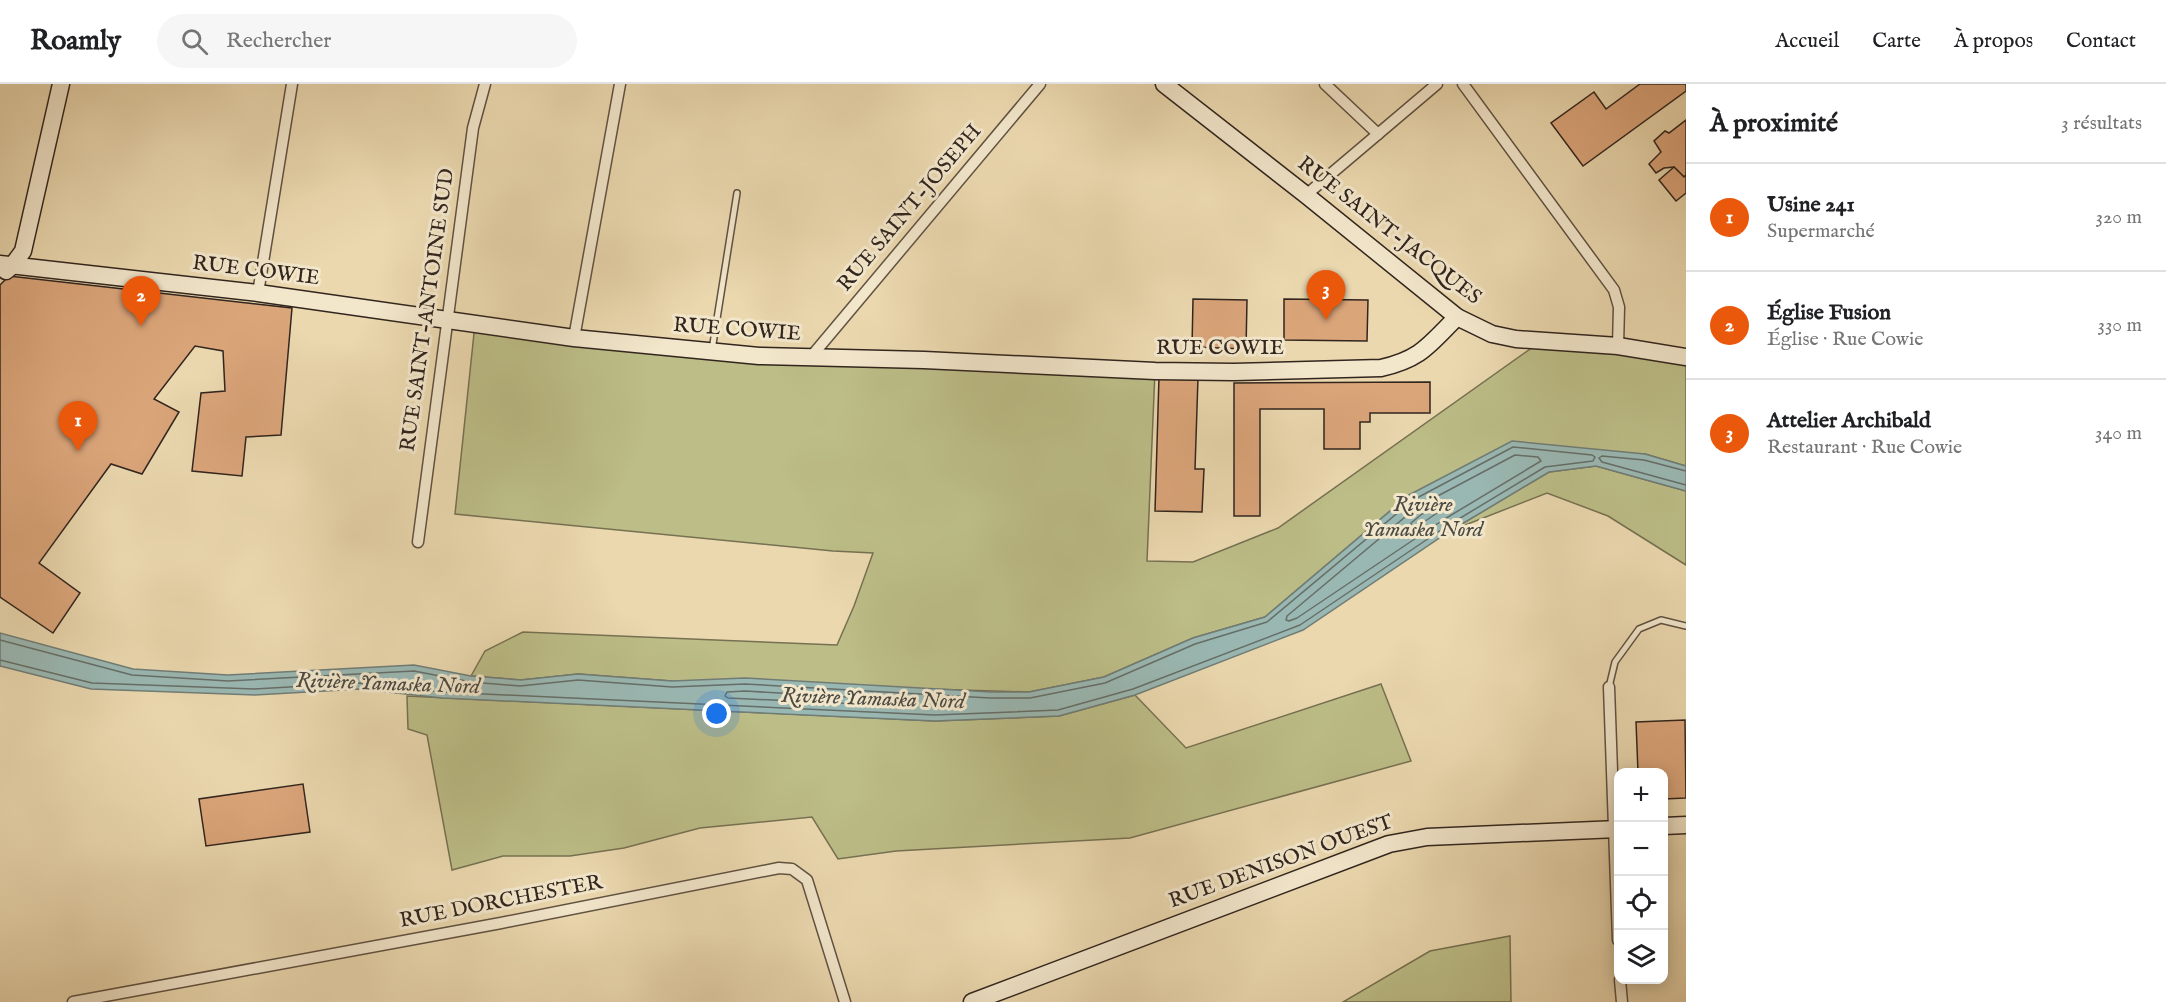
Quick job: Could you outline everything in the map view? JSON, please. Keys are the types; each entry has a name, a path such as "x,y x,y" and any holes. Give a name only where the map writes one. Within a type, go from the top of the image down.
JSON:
{"street":[{"path":"4,268 23,251 61,84"},
{"path":"258,292 292,84"},
{"name":"RUE SAINT-ANTOINE SUD","path":"418,542 473,128 485,84"},
{"path":"574,338 620,84"},
{"name":"RUE SAINT-JOSEPH","path":"810,358 1040,84"},
{"name":"RUE SAINT-JACQUES","path":"1164,84 1457,317 1492,334 1516,339 1618,346 1686,357"},
{"path":"1325,84 1378,134"},
{"path":"1306,195 1437,84"},
{"path":"1463,84 1614,290 1619,308 1618,346"},
{"name":"RUE COWIE","path":"4,268 258,292 574,338 711,352 810,358 924,360 1223,372 1381,368 1401,363 1420,354 1457,317"},
{"path":"1609,687 1616,822"},
{"path":"1668,826 1686,825"},
{"name":"RUE DENISON OUEST","path":"972,1002 1389,844 1427,837 1614,829"},
{"name":"RUE DORCHESTER","path":"73,1002 501,923 778,868 792,869 807,880 845,1002"},
{"path":"1617,876 1618,930"},
{"path":"1620,984 1622,1002"}],"lane":[{"path":"711,352 737,193"},
{"path":"1609,687 1614,662 1640,629 1661,620 1686,626"}],"green space":[{"path":"475,324 574,338 1155,371 1147,561 1193,562 1278,528 1540,342 1686,357 1686,466 1645,454 1409,495 1265,617 1193,638 1104,677 1029,692 672,681 578,674 521,680 471,676 485,651 523,632 837,645 873,553 455,514"},
{"path":"1596,466 1686,491 1686,565 1608,516 1547,493 1450,531 1549,472"},
{"path":"1381,684 1411,761 1130,838 896,851 838,859 812,817 700,828 624,848 570,856 503,856 452,870 427,735 408,729 407,696 935,721 1059,716 1135,695 1186,748"},
{"path":"1510,936 1511,1002 1343,1002 1430,951"}],"water":[{"name":"Rivière Yamaska Nord","path":"1512,441 1645,454 1686,466 1686,491 1596,466 1549,472 1450,531 1303,630 1135,695 1059,716 935,721 442,698 360,689 255,695 91,689 0,666 0,633 133,669 228,675 414,665 471,676 521,680 578,674 672,681 745,678 991,692 1029,692 1104,677 1193,638 1265,617 1409,495"}],"building":[{"path":"1640,84 1686,84 1686,91 1583,166 1551,123 1594,92 1606,109"},
{"path":"1686,120 1686,175 1684,177 1674,167 1664,168 1656,173 1649,164 1661,152 1654,141 1665,131 1669,133"},
{"path":"1674,167 1684,177 1686,175 1686,193 1676,201 1659,180"},
{"path":"9,276 292,308 281,435 246,437 242,476 192,471 201,393 225,391 223,351 195,346 154,399 179,412 142,474 111,464 39,563 80,593 53,633 0,597 0,285"},
{"path":"1193,299 1247,300 1246,349 1192,347"},
{"path":"1284,299 1368,300 1367,341 1284,340"},
{"path":"1159,377 1198,378 1195,469 1204,469 1202,512 1155,511"},
{"path":"1430,382 1430,413 1370,413 1370,422 1360,422 1360,449 1324,449 1324,409 1260,409 1260,516 1234,516 1234,383"},
{"path":"1685,720 1686,798 1668,799 1668,768 1638,768 1636,722"},
{"path":"303,784 310,832 206,846 199,799"}],"place":[{"name":"Attelier Archibald","path":"1326,320"},
{"name":"Église Fusion","path":"141,326"},
{"name":"Usine 241","path":"78,451"}]}
